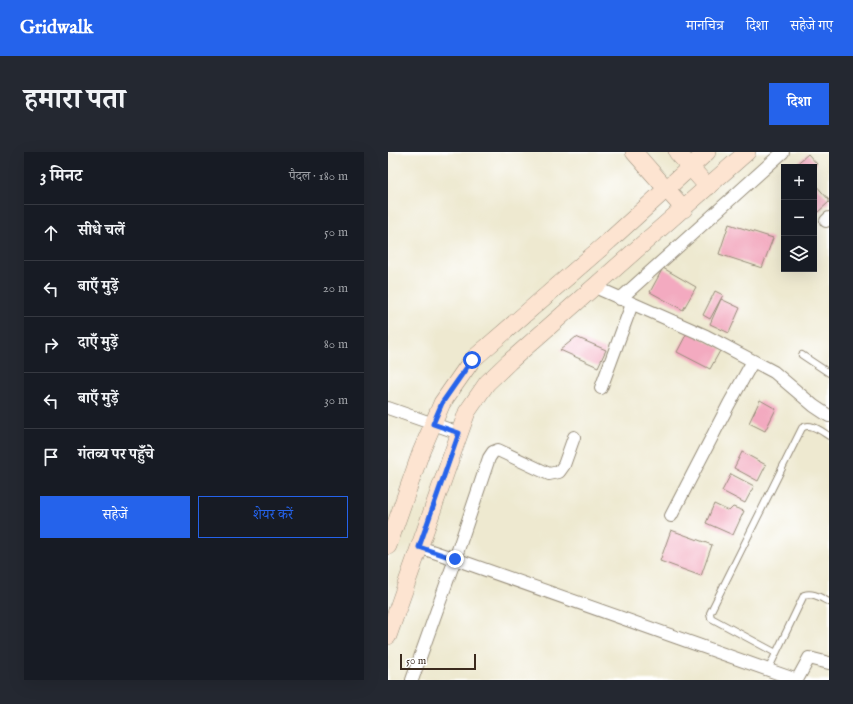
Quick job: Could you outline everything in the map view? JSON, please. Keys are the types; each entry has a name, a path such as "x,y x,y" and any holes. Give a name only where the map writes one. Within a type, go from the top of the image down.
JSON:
{"street":[{"path":"634,152 684,209"},
{"path":"677,152 708,187"},
{"path":"388,546 421,452 442,403 472,360 609,241 707,152"},
{"path":"388,636 467,412 487,384 509,362 747,152"},
{"path":"620,298 783,152"},
{"path":"595,287 706,336 774,372 814,406 829,416"},
{"path":"601,388 632,304"},
{"path":"671,516 753,361"},
{"path":"388,408 459,433"},
{"path":"412,680 489,458 493,452 498,450 549,474 559,472 564,465 574,437"},
{"path":"419,547 797,680 808,658 829,663"}],"lane":[{"path":"802,355 829,373"},
{"path":"776,653 711,618 710,613 802,428 805,426 811,426 829,436"},
{"path":"768,670 804,595 813,594 829,602"}],"building":[{"path":"808,154 817,164 796,164"},
{"path":"817,186 829,200 829,202 817,213"},
{"path":"729,224 773,238 762,268 719,254"},
{"path":"663,268 696,287 683,310 650,292"},
{"path":"715,291 723,295 710,319 703,315"},
{"path":"721,299 740,308 729,333 710,324"},
{"path":"688,331 721,349 710,369 677,352"},
{"path":"576,337 606,350 598,367 560,350"},
{"path":"760,400 776,409 765,431 749,423"},
{"path":"742,452 766,465 758,481 734,468"},
{"path":"731,474 754,486 745,503 722,491"},
{"path":"714,504 729,511 733,507 744,511 733,535 706,523"},
{"path":"671,530 712,545 701,576 660,561"}],"route":[{"path":"455,559 419,547 459,433 433,424 442,403 472,360"}]}
